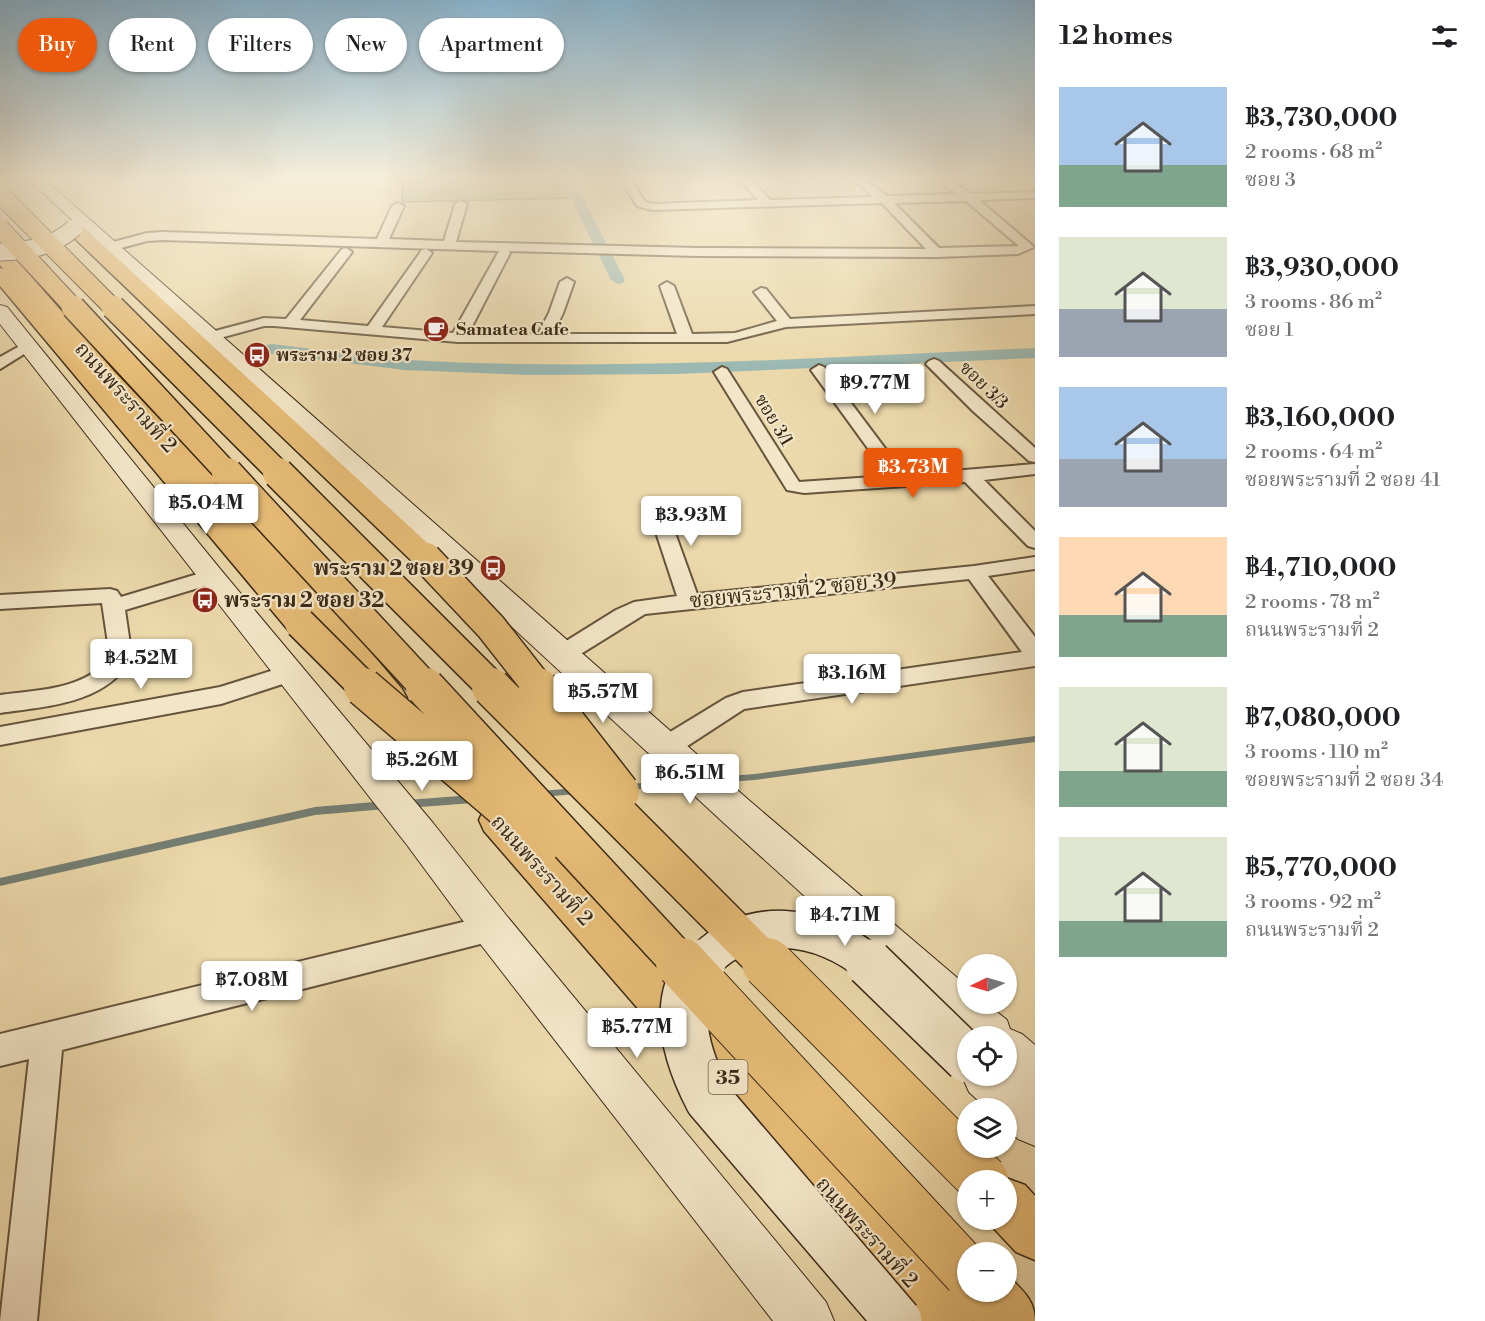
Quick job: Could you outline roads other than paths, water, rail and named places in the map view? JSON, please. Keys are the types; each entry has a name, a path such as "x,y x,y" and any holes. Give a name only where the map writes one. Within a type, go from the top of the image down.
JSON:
{"highway":[{"path":"13,242 957,1261"},
{"path":"48,242 973,1170"},
{"path":"56,242 957,1132"},
{"path":"88,242 471,603 707,903"},
{"name":"ถนนพระรามที่ 2","path":"0,252 106,376 284,570 444,762 946,1321"},
{"path":"0,274 337,663 659,940"},
{"path":"982,1158 995,1170"},
{"path":"1017,1192 1035,1210"},
{"path":"1017,1215 1035,1233"},
{"path":"994,1302 1012,1321"}],"main road":[{"path":"0,252 26,250 55,242"},
{"path":"104,242 738,813 980,1026"},
{"name":"ถนนพระรามที่ 2","path":"0,311 807,1321"},
{"path":"898,1321 709,1100 696,1076 687,1048 684,1014 687,989 699,967 714,951 734,938 754,931 801,930 831,938 857,951 957,1048"},
{"path":"1017,1059 1035,1075"},
{"path":"996,1086 1035,1122"}],"street":[{"path":"110,247 130,242"},
{"path":"369,242 606,251 937,253 1018,250 1028,247 1022,242"},
{"path":"926,242 937,253"},
{"path":"290,323 346,252"},
{"path":"372,331 426,253"},
{"path":"458,338 504,253"},
{"path":"543,338 556,313 567,282"},
{"path":"667,286 686,338"},
{"path":"761,292 786,323"},
{"path":"209,337 264,322 458,338 740,337 765,327 786,323 1035,310"},
{"path":"0,364 27,346"},
{"name":"ซอย 3/3","path":"934,364 1035,458"},
{"path":"819,370 901,482 1035,469"},
{"name":"ซอย 3/1","path":"722,372 793,486 804,488 901,482"},
{"path":"970,476 1035,542"},
{"path":"656,505 689,600"},
{"name":"ซอยพระรามที่ 2 ซอย 39","path":"564,654 624,615 641,607 689,600 974,572 1035,563"},
{"path":"671,752 734,704 743,701 1035,656 974,572"},
{"path":"114,606 211,577"},
{"path":"0,602 110,596 114,606 121,658 111,673 70,693 0,704"},
{"path":"0,736 221,695 290,673"},
{"path":"0,1050 492,928"},
{"path":"18,1321 47,1038"}],"waterway":[{"path":"599,242 618,280"},
{"path":"272,349 405,365 529,370 678,369 1035,353"},
{"path":"715,780 755,777 1035,739"},
{"path":"629,787 689,782"},
{"path":"539,794 578,791"},
{"path":"407,804 473,799"},
{"path":"0,882 315,811 386,805"}],"place":[{"name":"Samatea Cafe","path":"436,329"},
{"name":"พระราม 2 ซอย 37","path":"257,355"},
{"name":"พระราม 2 ซอย 39","path":"493,568"},
{"name":"พระราม 2 ซอย 32","path":"205,600"}]}
